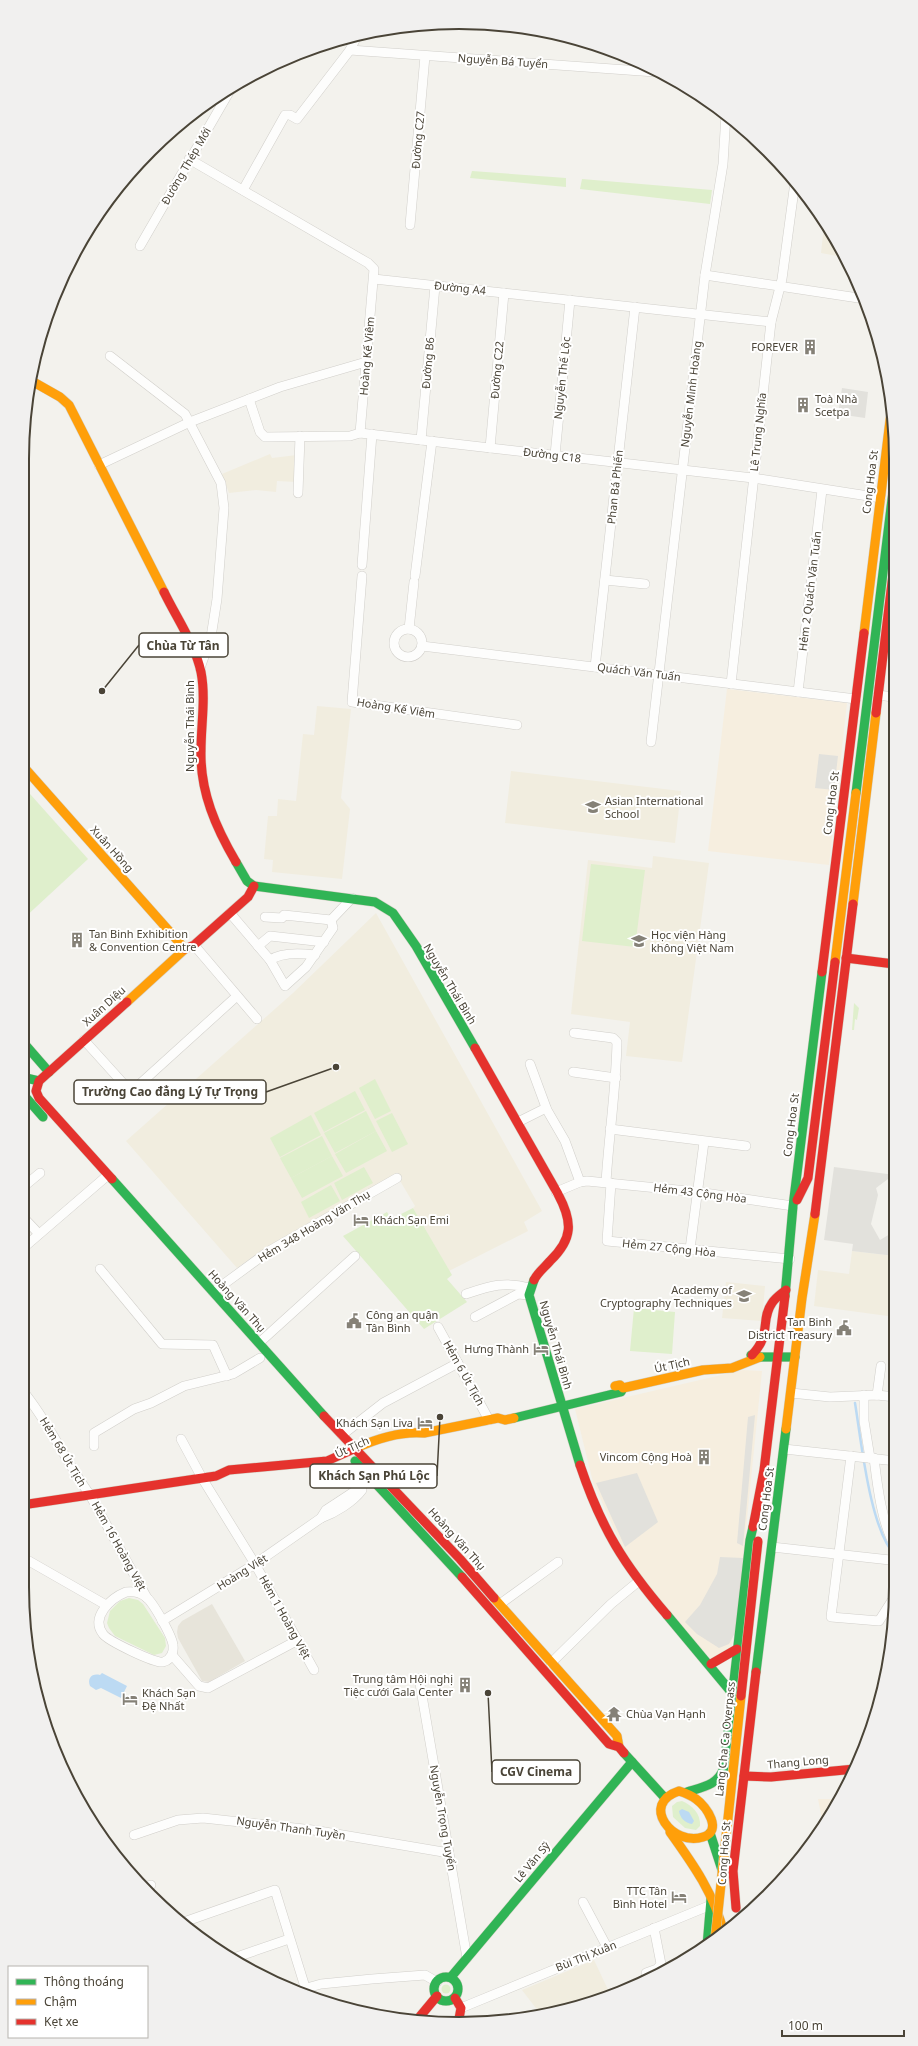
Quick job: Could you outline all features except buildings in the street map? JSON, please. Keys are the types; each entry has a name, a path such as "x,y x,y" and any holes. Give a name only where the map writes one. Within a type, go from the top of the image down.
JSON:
{"main road":[{"name":"Nguyễn Thái Bình","path":"36,384 66,402 190,644 200,668 204,696 201,768 208,803 220,835 247,881 254,886 352,898 382,904 397,918 518,1122 556,1192 567,1216 569,1231 568,1238 561,1251 534,1280 530,1291 560,1403 589,1492 612,1542 639,1581 661,1610 711,1664 732,1693"},
{"name":"Cong Hoa St","path":"758,1540 759,1506 790,1259 793,1206 888,437"},
{"name":"Cong Hoa St","path":"793,1206 808,1178 889,515"},
{"name":"Cong Hoa St","path":"736,1908 733,1871 741,1799 795,1357 817,1202 889,606"},
{"name":"Xuân Hồng","path":"29,773 185,949"},
{"name":"Xuân Diệu","path":"185,949 194,945 248,897 254,886"},
{"name":"Xuân Diệu","path":"39,1081 185,949 192,937 244,891 254,886"},
{"path":"824,955 889,963"},
{"path":"29,1049 50,1072"},
{"path":"29,1079 39,1081"},
{"name":"Hoàng Văn Thụ","path":"39,1081 36,1092 39,1098 104,1178"},
{"name":"Hoàng Văn Thụ","path":"29,1100 104,1178 260,1358 477,1594 609,1744 618,1747 617,1736 500,1604 384,1478 342,1435 213,1292 120,1196"},
{"name":"Cong Hoa St","path":"808,1178 817,1202"},
{"path":"756,1356 765,1337 770,1305 786,1290"},
{"name":"Út Tịch","path":"29,1504 216,1476 230,1470 327,1461 359,1452 414,1440 424,1434 494,1419 505,1420 560,1403 621,1392 623,1388 703,1370 710,1364 756,1356 795,1357"},
{"path":"375,1483 384,1478"},
{"name":"Cong Hoa St","path":"686,1792 714,1783 722,1774 750,1540 759,1506"},
{"name":"Lang Cha Ca Overpass","path":"716,1932 758,1540"},
{"path":"711,1664 737,1649"},
{"path":"618,1747 664,1797"},
{"path":"721,1814 747,1750"},
{"name":"Lê Văn Sỹ","path":"451,1977 632,1762"},
{"name":"Thang Long","path":"744,1776 771,1777 848,1770"},
{"path":"723,1926 710,1892 663,1823 661,1805 664,1797 673,1791 686,1792 702,1801 710,1814 712,1820 710,1833 739,1914"},
{"name":"Cong Hoa St","path":"712,1820 741,1799"},
{"path":"669,1830 678,1836 691,1839 705,1837 710,1833"},
{"path":"708,1938 711,1905 710,1892"},
{"path":"443,1977 451,1977 458,1986 454,1998 447,2001 437,1996 434,1989 437,1982 443,1977"},
{"path":"421,2015 437,1996"},
{"path":"454,1998 461,2008 459,2017"}],"street":[{"path":"242,190 285,115 290,115 297,119 350,50 354,43"},
{"name":"Nguyễn Bá Tuyển","path":"350,50 645,71"},
{"name":"Đường C27","path":"410,225 425,56"},
{"name":"Đường Thép Mới","path":"140,246 226,98"},
{"name":"Nguyễn Minh Hoàng","path":"651,742 700,314 722,164 725,122"},
{"path":"189,159 368,263 374,269 374,279"},
{"name":"Lê Trung Nghĩa","path":"731,684 771,322 780,286 794,190"},
{"path":"705,275 857,298"},
{"name":"Đường A4","path":"374,279 771,322"},
{"name":"Hoàng Kế Viêm","path":"360,433 374,279"},
{"name":"Đường B6","path":"421,440 435,286"},
{"name":"Đường C22","path":"490,448 504,293"},
{"name":"Nguyễn Thế Lộc","path":"555,455 570,300"},
{"name":"Phan Bá Phiến","path":"596,667 635,307"},
{"path":"110,356 179,408 190,422 221,484 224,501 217,599 211,637 200,668"},
{"path":"99,465 190,422 280,387 366,362"},
{"name":"Đường C18","path":"249,399 263,436 350,436 360,433 372,434 753,478 822,490 881,498"},
{"path":"362,566 372,434"},
{"path":"298,493 300,436"},
{"path":"409,629 432,441"},
{"name":"Hẻm 2 Quách Văn Tuấn","path":"798,692 822,490"},
{"name":"Hoàng Kế Viêm","path":"362,576 352,702 517,725"},
{"path":"605,580 645,584"},
{"path":"409,629 419,634 422,640 422,646 419,653 414,657 406,658 398,654 394,646 395,638 400,632 409,629"},
{"name":"Quách Văn Tuấn","path":"422,646 856,699"},
{"path":"878,695 889,696"},
{"path":"331,920 352,898"},
{"path":"230,913 270,960 286,986 306,968 324,942 333,928 331,920"},
{"path":"265,917 282,918 284,916 331,920"},
{"path":"258,946 270,936 324,942"},
{"path":"194,945 257,1019"},
{"path":"270,960 277,955 294,955 298,953 315,955"},
{"path":"84,1040 131,1092 237,996"},
{"path":"574,1033 613,1038 617,1042 616,1078 610,1129 609,1182"},
{"path":"530,1064 546,1108 565,1141 580,1182"},
{"path":"574,1072 616,1078"},
{"path":"518,1122 546,1108"},
{"path":"610,1129 704,1142 746,1146"},
{"path":"690,1249 704,1142"},
{"path":"29,1182 40,1173"},
{"path":"29,1243 104,1178"},
{"name":"Hẻm 348 Hoàng Văn Thụ","path":"213,1292 269,1250 397,1178"},
{"name":"Hẻm 43 Cộng Hòa","path":"556,1192 580,1182 609,1182 698,1192 793,1206"},
{"name":"Hẻm 27 Cộng Hòa","path":"609,1182 608,1241 790,1259"},
{"path":"29,1223 39,1234"},
{"path":"259,1343 355,1256"},
{"path":"100,1269 162,1344 213,1345 226,1376"},
{"path":"466,1294 497,1284 516,1284 530,1291"},
{"path":"475,1317 518,1294 530,1291"},
{"name":"Hẻm 6 Út Tịch","path":"438,1327 458,1363 494,1419"},
{"path":"94,1446 94,1433 134,1409 151,1404 184,1386 233,1374 260,1358"},
{"path":"342,1435 383,1403 458,1363"},
{"path":"877,1395 881,1366"},
{"path":"791,1393 830,1397 877,1395 889,1396"},
{"path":"864,1396 864,1421 879,1495 889,1531"},
{"name":"Hẻm 68 Út Tịch","path":"29,1398 37,1407 79,1480 90,1495"},
{"name":"Hẻm 1 Hoàng Việt","path":"182,1438 202,1478 255,1564 314,1670"},
{"path":"784,1449 889,1460"},
{"path":"855,1456 831,1617 879,1621 888,1606"},
{"name":"Hoàng Việt","path":"162,1621 255,1564 321,1518 329,1515 357,1496 362,1490 375,1483"},
{"name":"Hẻm 16 Hoàng Việt","path":"90,1495 147,1598"},
{"path":"772,1548 889,1560"},
{"path":"29,1561 106,1605"},
{"path":"500,1604 558,1562"},
{"path":"551,1663 611,1604 639,1581"},
{"path":"172,1655 165,1662 158,1662 103,1635 99,1625 99,1619 106,1605 112,1598 126,1592 136,1592 147,1598 172,1640 172,1655 200,1686 208,1688 298,1640"},
{"name":"Nguyễn Trọng Tuyển","path":"419,1678 467,1958"},
{"name":"Nguyễn Thanh Tuyền","path":"134,1835 178,1820 203,1818 313,1830 449,1852"},
{"path":"188,1921 275,1890 305,1987 357,1980 425,1975 437,1982"},
{"path":"583,1902 607,1947"},
{"name":"Bùi Thị Xuân","path":"461,2008 711,1905"},
{"path":"646,1973 656,1969 661,1964 654,1928"},
{"path":"239,1956 289,1939"}],"shaded area":[{"path":"823,231 838,256 821,253"},
{"path":"842,388 868,392 865,418 838,414"},
{"path":"270,454 272,458 297,455 296,482 277,481 276,492 256,490 229,493 222,474"},
{"path":"727,689 847,703 829,865 708,851"},
{"path":"317,706 351,709 341,798 350,809 342,879 272,872 273,860 264,859 268,816 277,816 278,799 296,801 303,734 314,735"},
{"path":"819,754 838,756 834,790 815,788"},
{"name":"Asian International School","path":"511,771 681,791 675,843 505,823"},
{"name":"Học viện Hàng không Việt Nam","path":"653,856 709,863 682,1062 626,1056 630,1022 571,1014 588,860 652,868"},
{"path":"376,913 542,1211 524,1222 528,1231 449,1271 413,1208 415,1206 396,1174 268,1246 237,1268 126,1141 293,993"},
{"path":"834,1167 889,1174 889,1180 888,1179 876,1188 878,1195 871,1224 880,1240 889,1235 889,1255 852,1251 853,1244 824,1240"},
{"path":"852,1251 889,1255 889,1316 814,1306 818,1270 849,1274"},
{"name":"Academy of Cryptography Techniques","path":"726,1282 765,1286 762,1321 722,1318"},
{"path":"743,1370 762,1371 744,1548 731,1651 711,1659 657,1599 623,1549 593,1482 575,1409"},
{"path":"755,1415 743,1546 737,1543 748,1417"},
{"path":"637,1473 658,1522 625,1547 596,1483"},
{"path":"720,1557 743,1558 735,1633 729,1644 719,1648 697,1634 685,1622 700,1605 717,1574"},
{"path":"212,1604 245,1661 209,1682 202,1681 178,1638 177,1632 178,1626 182,1621"},
{"path":"818,1799 833,1799 831,1802 822,1818"},
{"path":"594,1960 608,1990 570,2002 537,2010 522,1990"}],"green space":[{"path":"472,171 566,178 566,187 470,178"},
{"path":"582,179 712,190 710,204 580,189"},
{"path":"29,793 88,859 29,914"},
{"path":"591,864 645,870 635,947 582,941"},
{"path":"854,1003 859,1008 857,1020 855,1019 854,1030 852,1030"},
{"path":"375,1079 391,1111 375,1119 359,1088"},
{"path":"355,1091 365,1110 324,1132 314,1113"},
{"path":"366,1111 376,1131 335,1153 324,1133"},
{"path":"392,1113 408,1144 392,1152 376,1121"},
{"path":"311,1115 321,1135 280,1157 270,1138"},
{"path":"376,1131 387,1151 346,1173 335,1154"},
{"path":"322,1136 332,1156 291,1178 280,1158"},
{"path":"332,1156 343,1176 302,1198 291,1178"},
{"path":"364,1167 373,1183 342,1200 334,1183"},
{"path":"331,1185 340,1201 309,1218 301,1202"},
{"path":"413,1208 452,1275 447,1279 467,1302 424,1329 343,1236 387,1212 391,1219"},
{"path":"634,1308 675,1312 672,1354 630,1351"},
{"path":"129,1598 138,1600 143,1604 165,1638 166,1646 162,1653 154,1655 115,1636 109,1628 107,1623 110,1611 120,1601"},
{"path":"682,1801 695,1810 699,1818 700,1826 696,1830 685,1828 673,1817 672,1806 677,1802"},
{"path":"444,1985 448,1985 450,1989 448,1993 444,1993 442,1991 442,1987"}],"water":[{"path":"102,1673 127,1686 121,1698 101,1688 96,1690 90,1686 90,1678 93,1675 100,1675"},
{"path":"682,1809 689,1812 694,1821 692,1824 687,1823 682,1818 679,1811"}],"waterway":[{"path":"855,1403 873,1507 879,1527 889,1547"}],"traffic: fast":[{"path":"856,793 889,524"},
{"path":"236,862 247,881 254,886 375,902 393,913 416,946 475,1048"},
{"path":"785,1296 793,1206 822,972"},
{"path":"29,1049 49,1072"},
{"path":"29,1079 39,1081"},
{"path":"29,1101 43,1117"},
{"path":"112,1179 324,1416"},
{"path":"534,1280 529,1295 580,1465"},
{"path":"751,1355 760,1357 795,1357"},
{"path":"514,1418 621,1392 623,1388"},
{"path":"756,1672 786,1429"},
{"path":"355,1461 462,1577"},
{"path":"687,1792 704,1787 714,1782 724,1768 750,1540 753,1527"},
{"path":"667,1615 732,1693"},
{"path":"624,1753 664,1797"},
{"path":"451,1977 632,1762"},
{"path":"710,1833 723,1873"},
{"path":"708,1938 711,1899"},
{"path":"446,1977 451,1978 457,1984 458,1989 457,1994 451,2000 446,2001 441,2000 435,1994 434,1989 435,1984 441,1978 446,1977"}],"traffic: slow":[{"path":"36,383 60,397 69,405 164,592"},
{"path":"864,633 888,435"},
{"path":"853,904 876,713"},
{"path":"29,773 185,949 127,1002"},
{"path":"835,962 856,793"},
{"path":"786,1429 802,1298 815,1214"},
{"path":"615,1386 620,1385 623,1388 703,1370 732,1368 760,1357"},
{"path":"356,1448 398,1434 424,1433 498,1418 505,1420 514,1418"},
{"path":"494,1598 617,1736 619,1747"},
{"path":"716,1932 741,1696"},
{"path":"679,1791 688,1794 705,1807 712,1824 712,1830 709,1834 703,1837 692,1838 681,1836 665,1823 661,1814 662,1805 667,1797 679,1791"},
{"path":"670,1832 702,1880 715,1906 722,1927"}],"traffic: jam":[{"path":"164,592 190,641 201,672 203,692 201,766 203,781 206,795 216,823 236,862"},
{"path":"876,713 889,607"},
{"path":"822,972 864,633"},
{"path":"185,949 194,945 248,897 254,886"},
{"path":"815,1214 853,904"},
{"path":"846,958 889,963"},
{"path":"797,1200 808,1178 835,962"},
{"path":"112,1179 39,1098 36,1091 39,1081 127,1002"},
{"path":"475,1048 558,1194 566,1213 568,1222 567,1238 558,1253 534,1280"},
{"path":"752,1355 762,1340 767,1315 772,1303 786,1290"},
{"path":"753,1527 764,1470 785,1296"},
{"path":"324,1416 460,1559 494,1598"},
{"path":"29,1504 216,1476 229,1470 327,1461 356,1448"},
{"path":"580,1465 596,1508 615,1545 638,1579 667,1615"},
{"path":"741,1696 758,1541"},
{"path":"462,1577 609,1744 619,1747 624,1753"},
{"path":"711,1664 737,1649"},
{"path":"736,1908 733,1871 756,1672"},
{"path":"744,1776 771,1777 848,1770"},
{"path":"421,2015 437,1996"},
{"path":"455,1998 461,2008 459,2017"}],"place":[{"name":"FOREVER","path":"810,347"},
{"name":"Toà Nhà Scetpa","path":"803,405"},
{"name":"Chùa Từ Tân","path":"102,691"},
{"name":"Asian International School","path":"593,807"},
{"name":"Tan Binh Exhibition & Convention Centre","path":"77,940"},
{"name":"Học viện Hàng không Việt Nam","path":"639,941"},
{"name":"Trường Cao đẳng Lý Tự Trọng","path":"336,1067"},
{"name":"Khách Sạn Emi","path":"361,1220"},
{"name":"Academy of Cryptography Techniques","path":"744,1296"},
{"name":"Công an quận Tân Bình","path":"354,1321"},
{"name":"Tan Binh District Treasury","path":"844,1328"},
{"name":"Hưng Thành","path":"541,1349"},
{"name":"Khách Sạn Phú Lộc","path":"440,1417"},
{"name":"Khách Sạn Liva","path":"425,1423"},
{"name":"Vincom Cộng Hoà","path":"704,1457"},
{"name":"Trung tâm Hội nghị Tiệc cưới Gala Center","path":"465,1685"},
{"name":"CGV Cinema","path":"488,1693"},
{"name":"Khách Sạn Đệ Nhất","path":"130,1699"},
{"name":"Chùa Vạn Hạnh","path":"614,1714"},
{"name":"TTC Tân Bình Hotel","path":"679,1897"}]}
